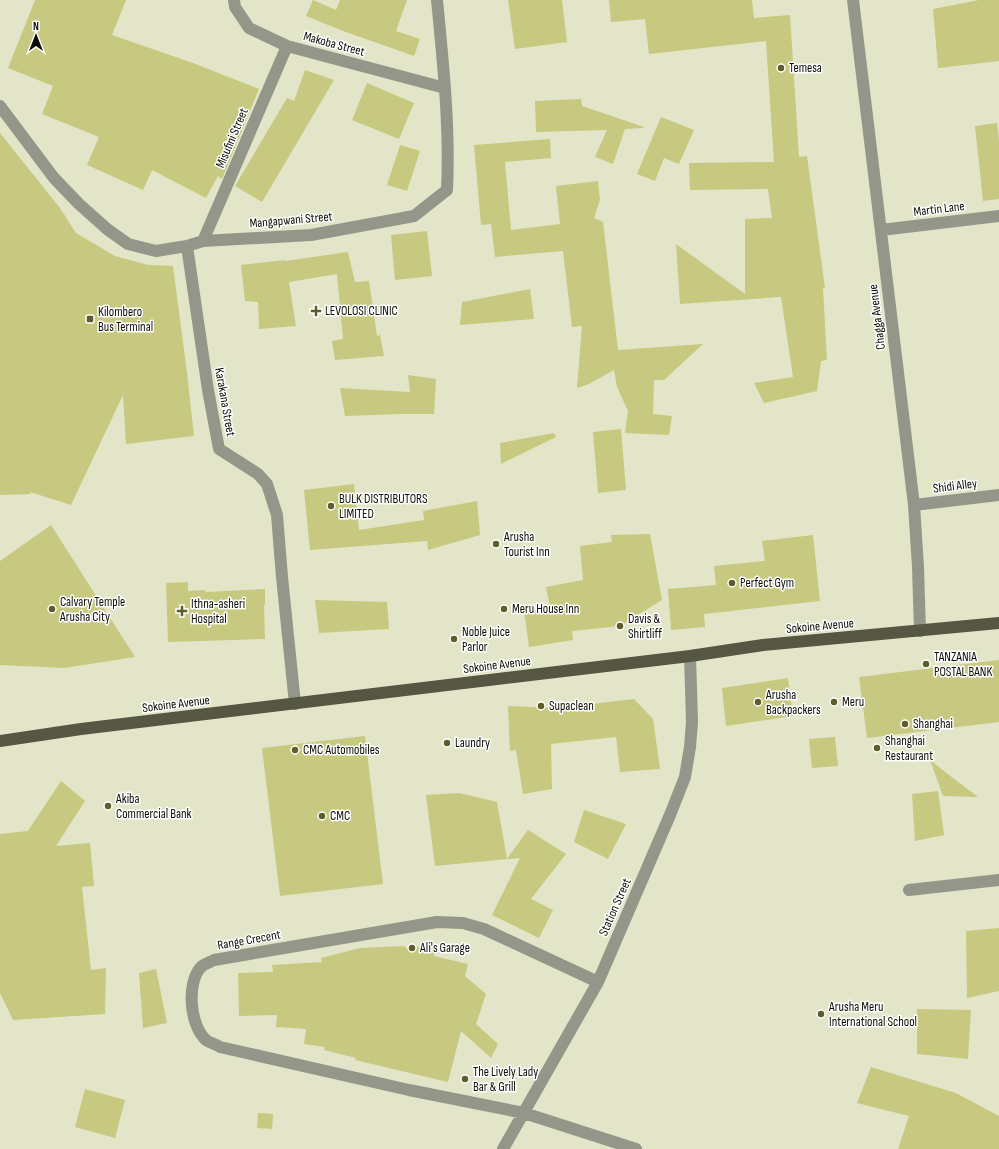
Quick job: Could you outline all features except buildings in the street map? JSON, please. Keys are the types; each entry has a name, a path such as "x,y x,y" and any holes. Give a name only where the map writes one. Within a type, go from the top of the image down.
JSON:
{"main road":[{"name":"Sokoine Avenue","path":"0,741 81,729 763,646 999,623"}],"street":[{"name":"Makoba Street","path":"234,0 235,7 249,28 286,46 445,88"},
{"name":"Mangapwani Street","path":"0,106 54,178 79,204 107,229 128,244 156,251 187,246 204,240 311,235 414,216 447,190 448,166 445,88 437,0"},
{"name":"Chagga Avenue","path":"853,0 914,505 920,631"},
{"name":"Misufini Street","path":"204,240 286,46"},
{"name":"Martin Lane","path":"881,230 999,216"},
{"name":"Karakana Street","path":"187,246 208,390 219,449 258,474 267,484 277,515 295,704"},
{"name":"Shidi Alley","path":"914,505 999,495"},
{"name":"Station Street","path":"503,1149 598,982 685,777 692,722 690,656"},
{"path":"909,890 999,880"},
{"name":"Range Crecent","path":"598,982 484,929 463,923 437,922 214,960 201,967 193,980 191,996 193,1014 199,1030 206,1040 220,1046 409,1090 524,1113 636,1149"}],"place":[{"name":"Temesa","path":"781,68"},
{"name":"LEVOLOSI CLINIC","path":"316,311"},
{"name":"Kilombero Bus Terminal","path":"90,319"},
{"name":"BULK DISTRIBUTORS LIMITED","path":"331,506"},
{"name":"Arusha Tourist Inn","path":"496,544"},
{"name":"Perfect Gym","path":"732,583"},
{"name":"Calvary Temple Arusha City","path":"52,609"},
{"name":"Meru House Inn","path":"504,609"},
{"name":"Ithna-asheri Hospital","path":"182,611"},
{"name":"Davis & Shirtliff","path":"620,626"},
{"name":"Noble Juice Parlor","path":"454,639"},
{"name":"TANZANIA POSTAL BANK","path":"926,664"},
{"name":"Arusha Backpackers","path":"758,702"},
{"name":"Meru","path":"834,702"},
{"name":"Supaclean","path":"541,706"},
{"name":"Shanghai","path":"905,724"},
{"name":"Laundry","path":"447,743"},
{"name":"Shanghai Restaurant","path":"877,748"},
{"name":"CMC Automobiles","path":"295,750"},
{"name":"Akiba Commercial Bank","path":"108,806"},
{"name":"CMC","path":"322,816"},
{"name":"Ali's Garage","path":"412,948"},
{"name":"Arusha Meru International School","path":"821,1014"},
{"name":"The Lively Lady Bar & Grill","path":"465,1079"}]}
